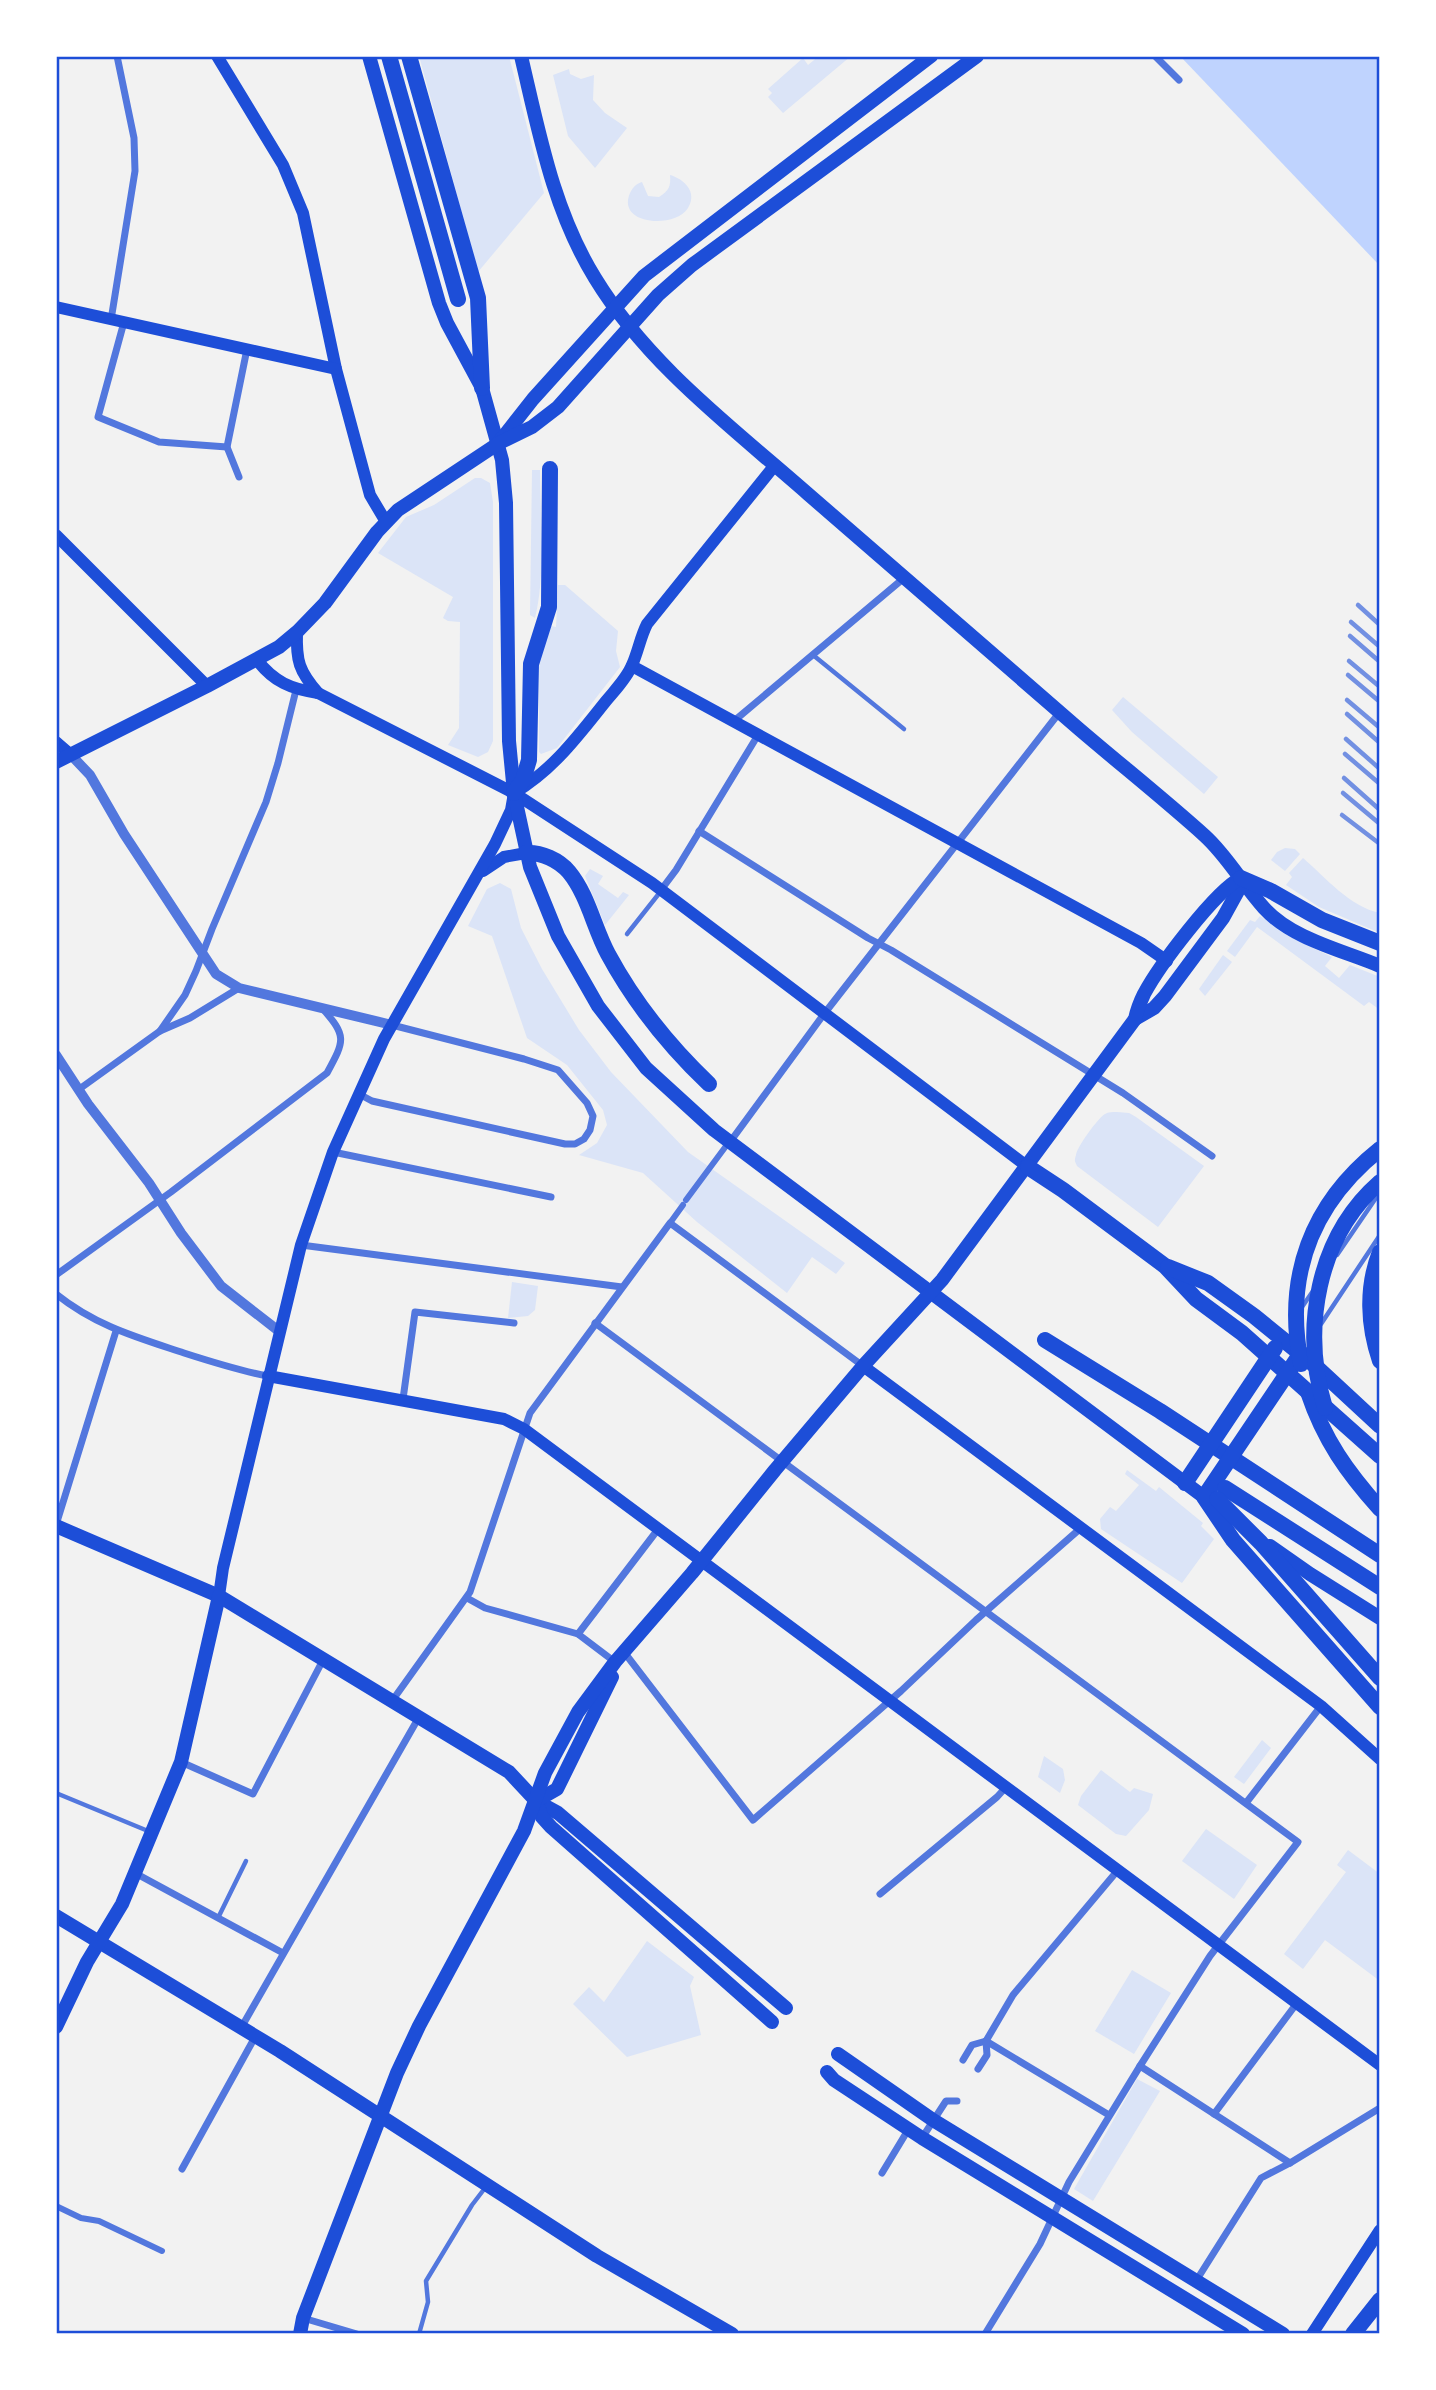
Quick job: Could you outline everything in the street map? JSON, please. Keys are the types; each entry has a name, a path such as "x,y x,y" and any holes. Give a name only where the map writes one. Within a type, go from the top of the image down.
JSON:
{"highway":[{"path":"389,56 458,299"},
{"path":"409,56 478,298 482,388"},
{"path":"514,793 523,780 529,760 531,664 548,607 550,469"},
{"path":"526,853 541,855 568,870 579,888 606,951 637,1004 659,1033 709,1084"},
{"path":"1241,878 1271,891 1322,920 1380,943"},
{"path":"1376,1504 1335,1453 1320,1425 1300,1362 1296,1309 1303,1262 1312,1231 1347,1179 1380,1149"},
{"path":"1028,1167 1165,1266 1196,1299 1242,1333 1380,1456"},
{"path":"1376,1504 1349,1464 1329,1417 1318,1379 1314,1338 1321,1283 1332,1247 1355,1208 1380,1182"},
{"path":"1380,1252 1370,1298 1373,1336 1380,1361"},
{"path":"1165,1266 1208,1283 1301,1353 1380,1426"},
{"path":"1185,1483 1281,1338"},
{"path":"1045,1340 1160,1410 1380,1556"},
{"path":"1301,1353 1215,1496 1227,1533 1380,1707"},
{"path":"1215,1496 1380,1587"},
{"path":"1215,1496 1261,1543 1380,1678"},
{"path":"1353,2334 1380,2300"}],"main road":[{"path":"217,56 297,195 308,230 336,369 370,495 386,522"},
{"path":"369,56 439,303 482,388 499,443 506,489 508,706 514,793 526,853 552,923 598,1006 633,1052 660,1081 729,1142 1185,1483 1215,1496 1298,1567 1380,1618"},
{"path":"521,56 542,146 561,208 587,265 629,327 676,377 904,578 1205,836 1264,908 1283,923 1322,943 1380,966"},
{"path":"499,443 528,405 644,276 931,56"},
{"path":"56,762 257,660 297,632 325,603 386,522 410,502 499,443 545,418 658,295 692,265 977,56"},
{"path":"56,307 336,369"},
{"path":"56,2027 135,1874 181,1762 219,1597 223,1568 301,1245 333,1152 359,1094 392,1025 506,823 514,793 536,780 558,759 632,666 647,624 775,465"},
{"path":"56,535 207,686"},
{"path":"297,632 301,672 318,693"},
{"path":"257,660 273,678 296,690 318,693 514,793 661,890 1028,1167"},
{"path":"632,666 1141,943 1167,961"},
{"path":"56,742 71,755"},
{"path":"476,879 498,860 526,853"},
{"path":"300,2334 303,2318 379,2117 419,2026 524,1831 536,1801 557,1789 619,1657 863,1366 931,1293 1028,1167 1135,1019 1144,994 1167,961 1213,901 1227,886 1241,878"},
{"path":"1135,1019 1148,1013 1159,1003 1184,971 1223,918 1239,889 1241,878"},
{"path":"863,1366 1321,1706 1380,1759"},
{"path":"268,1376 504,1419 524,1429 1380,2065"},
{"path":"56,1525 219,1597 509,1772 536,1801 558,1813 786,2008"},
{"path":"536,1801 542,1816 551,1827 772,2022"},
{"path":"56,1916 355,2099 615,2267 733,2334"},
{"path":"705,1962 715,1947"},
{"path":"838,2054 933,2120 1283,2334"},
{"path":"827,2072 834,2080 922,2138 1243,2334"},
{"path":"1312,2334 1380,2230"}],"street":[{"path":"117,56 134,138 135,171 118,321 98,417 159,442 227,447"},
{"path":"1155,56 1178,80"},
{"path":"239,477 227,447 247,349"},
{"path":"734,721 904,578"},
{"path":"160,1031 186,995 266,802 296,690"},
{"path":"392,1701 467,1598 533,1407 824,1014 1060,712"},
{"path":"661,890 758,735"},
{"path":"71,755 90,775 216,974 239,988 322,1007 558,1070 590,1108 592,1125 584,1139 575,1144 565,1144 372,1101 359,1094"},
{"path":"699,831 1132,1100 1212,1156"},
{"path":"78,1090 160,1031 190,1018 239,988"},
{"path":"56,1275 327,1073 335,1058 341,1034 340,1028 322,1007"},
{"path":"56,1055 78,1090 221,1286 280,1332"},
{"path":"333,1152 551,1197"},
{"path":"670,1223 863,1366"},
{"path":"301,1245 622,1287"},
{"path":"56,1294 75,1309 116,1331 246,1372 268,1376"},
{"path":"403,1399 415,1312 514,1323"},
{"path":"595,1322 1298,1842 1219,1944 1140,2066 1109,2115 1040,2244 985,2334"},
{"path":"56,1525 116,1331"},
{"path":"467,1598 485,1608 578,1634 607,1658 619,1657 753,1820 891,1700 1082,1527"},
{"path":"578,1634 659,1528"},
{"path":"181,1762 253,1794 323,1660"},
{"path":"1246,1804 1321,1706"},
{"path":"241,2029 419,1717"},
{"path":"880,1894 1007,1786"},
{"path":"978,2069 987,2055 986,2041 1013,1995 1118,1869"},
{"path":"135,1874 284,1953"},
{"path":"1214,2114 1297,2003"},
{"path":"182,2169 255,2037"},
{"path":"963,2060 972,2045 986,2041 1109,2115"},
{"path":"1140,2066 1290,2163"},
{"path":"943,2091 946,2101"},
{"path":"922,2138 946,2101"},
{"path":"946,2101 957,2101"},
{"path":"1196,2281 1261,2178 1380,2108"},
{"path":"882,2174 909,2129"},
{"path":"56,2206 81,2218 99,2221 162,2251"},
{"path":"303,2318 357,2334"}],"lane":[{"path":"813,655 904,729"},
{"path":"627,934 661,890"},
{"path":"1281,1338 1380,1191"},
{"path":"1301,1353 1380,1235"},
{"path":"56,1793 152,1833"},
{"path":"218,1918 246,1861"},
{"path":"419,2334 428,2302 426,2281 487,2184"}],"shaded area":[{"path":"419,56 509,56 544,193 478,272"},
{"path":"819,56 851,56 783,113 768,97 772,93 768,89 803,58 808,65"},
{"path":"569,69 570,74 581,79 594,75 593,100 605,113 627,128 595,168 568,136 553,75"},
{"path":"670,175 684,183 690,192 691,202 681,215 660,221 639,217 631,212 628,204 630,193 635,186 642,182 648,196 659,197 669,188"},
{"path":"532,470 540,470 541,564 535,618 530,615"},
{"path":"475,478 490,483 493,502 493,741 488,752 478,757 448,745 459,728 460,622 443,618 453,597 378,553 406,517 434,505"},
{"path":"558,585 565,585 618,631 616,651 620,667 557,748 541,754 539,662 551,626 556,627"},
{"path":"1123,697 1218,777 1204,794 1132,732 1112,710"},
{"path":"1285,848 1295,849 1300,854 1285,871 1271,860 1277,852"},
{"path":"1303,858 1348,898 1380,913 1380,933 1319,907 1286,885 1292,877 1289,873"},
{"path":"590,869 603,876 598,884 618,898 623,892 629,895 605,925 585,876"},
{"path":"500,883 511,889 521,928 542,969 579,1030 611,1072 688,1152 845,1263 836,1274 812,1257 787,1293 697,1222 643,1173 579,1155 597,1143 607,1125 603,1110 567,1065 527,1038 492,936 468,926 487,889"},
{"path":"1260,916 1294,939 1332,957 1325,966 1339,978 1350,965 1380,977 1380,1010 1369,1002 1364,1006 1257,927 1235,957 1227,951 1250,920 1255,922"},
{"path":"1223,955 1232,962 1205,996 1199,989"},
{"path":"1106,1113 1129,1113 1204,1166 1158,1227 1075,1162 1088,1133"},
{"path":"512,1282 538,1286 535,1310 528,1316 508,1318"},
{"path":"1127,1470 1156,1491 1159,1487 1203,1523 1201,1526 1214,1539 1182,1583 1101,1529 1100,1519 1110,1507 1116,1511 1139,1485 1125,1474"},
{"path":"1262,1740 1271,1748 1244,1784 1234,1777"},
{"path":"1044,1756 1063,1769 1065,1780 1060,1793 1038,1777"},
{"path":"1101,1770 1130,1792 1134,1788 1153,1794 1149,1810 1126,1836 1116,1834 1078,1805 1081,1796"},
{"path":"1206,1829 1257,1865 1234,1899 1182,1861"},
{"path":"1348,1850 1380,1874 1380,1981 1325,1940 1303,1969 1284,1954 1346,1872 1337,1865"},
{"path":"647,1941 694,1977 690,1986 701,2035 627,2057 573,2004 589,1987 604,2002"},
{"path":"1132,1970 1171,1993 1134,2054 1095,2031"},
{"path":"1137,2079 1160,2091 1093,2201 1074,2189"}],"water":[{"path":"1180,56 1380,56 1380,266"}],"railway":[{"path":"1358,605 1380,625"},
{"path":"1351,622 1380,647"},
{"path":"1350,636 1380,662"},
{"path":"1349,661 1380,687"},
{"path":"1348,675 1380,702"},
{"path":"1347,700 1380,728"},
{"path":"1347,714 1380,743"},
{"path":"1346,739 1380,769"},
{"path":"1345,754 1380,784"},
{"path":"1344,778 1380,810"},
{"path":"1343,793 1380,824"},
{"path":"1342,815 1380,844"}]}
